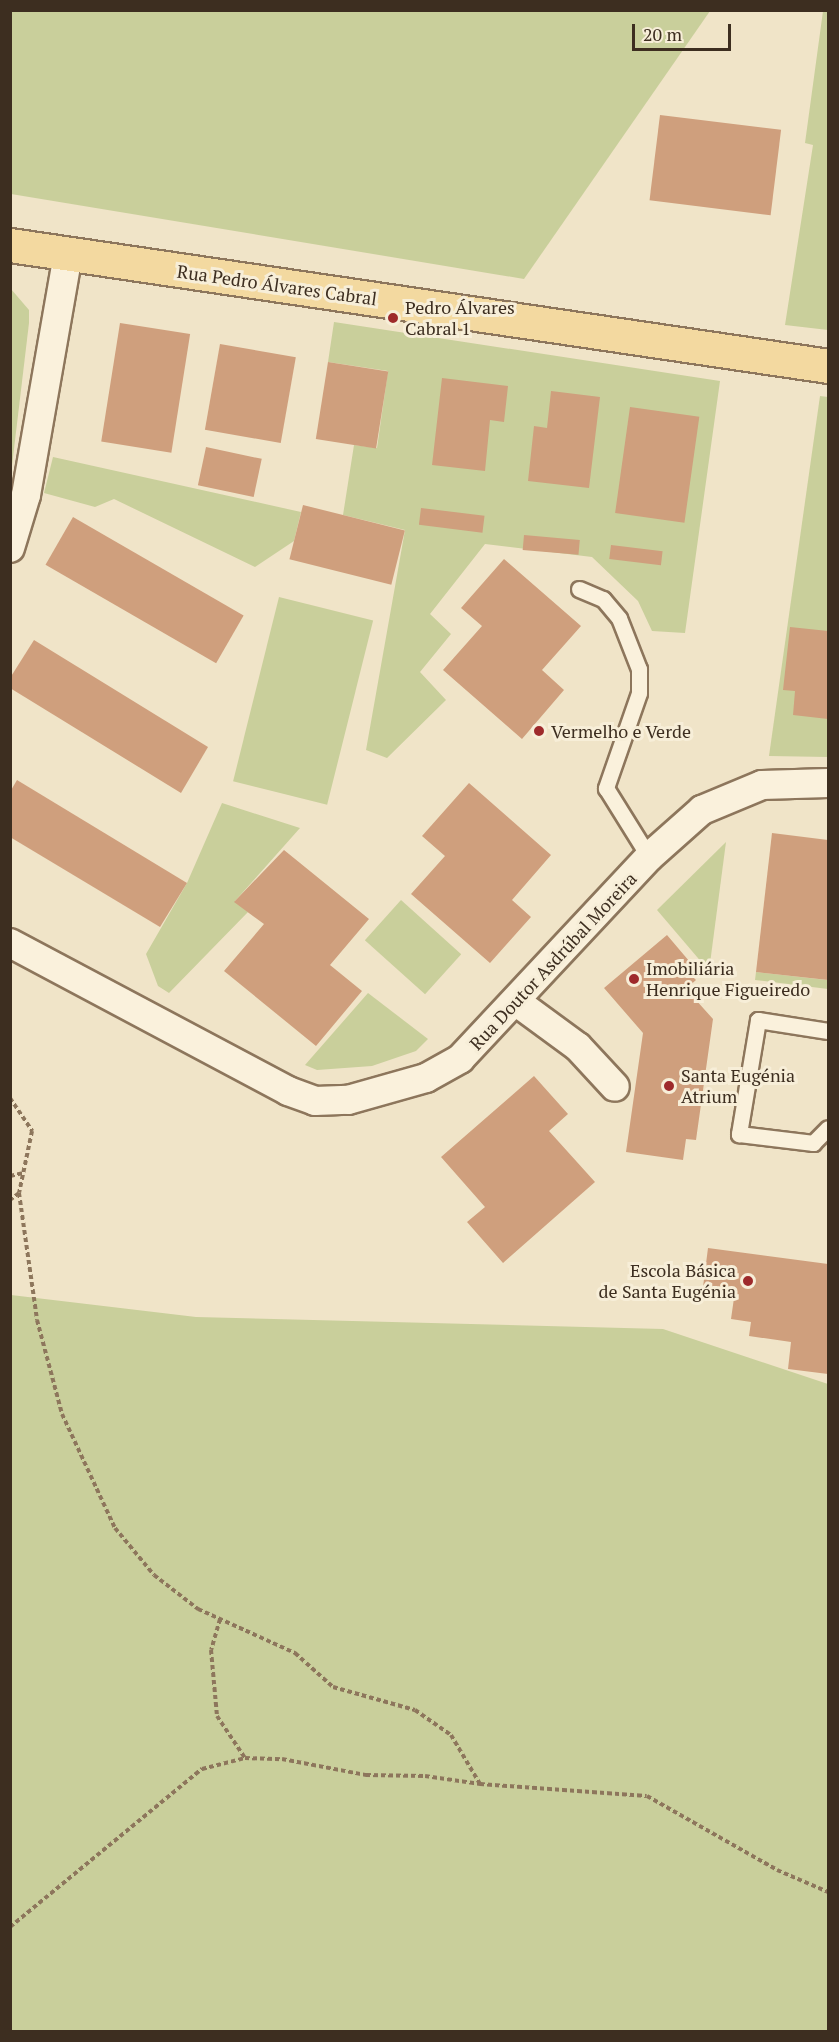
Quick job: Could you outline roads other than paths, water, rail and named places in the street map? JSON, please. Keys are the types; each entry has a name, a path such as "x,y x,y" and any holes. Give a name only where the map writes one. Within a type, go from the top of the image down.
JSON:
{"main road":[{"name":"Rua Pedro Álvares Cabral","path":"10,245 828,366"}],"street":[{"path":"10,548 26,495 68,254"},
{"name":"Rua Doutor Asdrúbal Moreira","path":"10,943 288,1091 315,1101 358,1098 426,1078 460,1059 518,1004 680,825 735,792 762,785 828,783"},
{"path":"518,1004 578,1047 615,1087"}],"lane":[{"path":"579,589 603,599 619,618 639,669 639,693 606,788 649,857"},
{"path":"828,1031 758,1020 739,1134 813,1143 828,1128"}],"place":[{"name":"Pedro Álvares Cabral 1","path":"393,318"},
{"name":"Vermelho e Verde","path":"539,731"},
{"name":"Imobiliária Henrique Figueiredo","path":"634,979"},
{"name":"Santa Eugénia Atrium","path":"669,1086"},
{"name":"Escola Básica de Santa Eugénia","path":"748,1281"}]}
